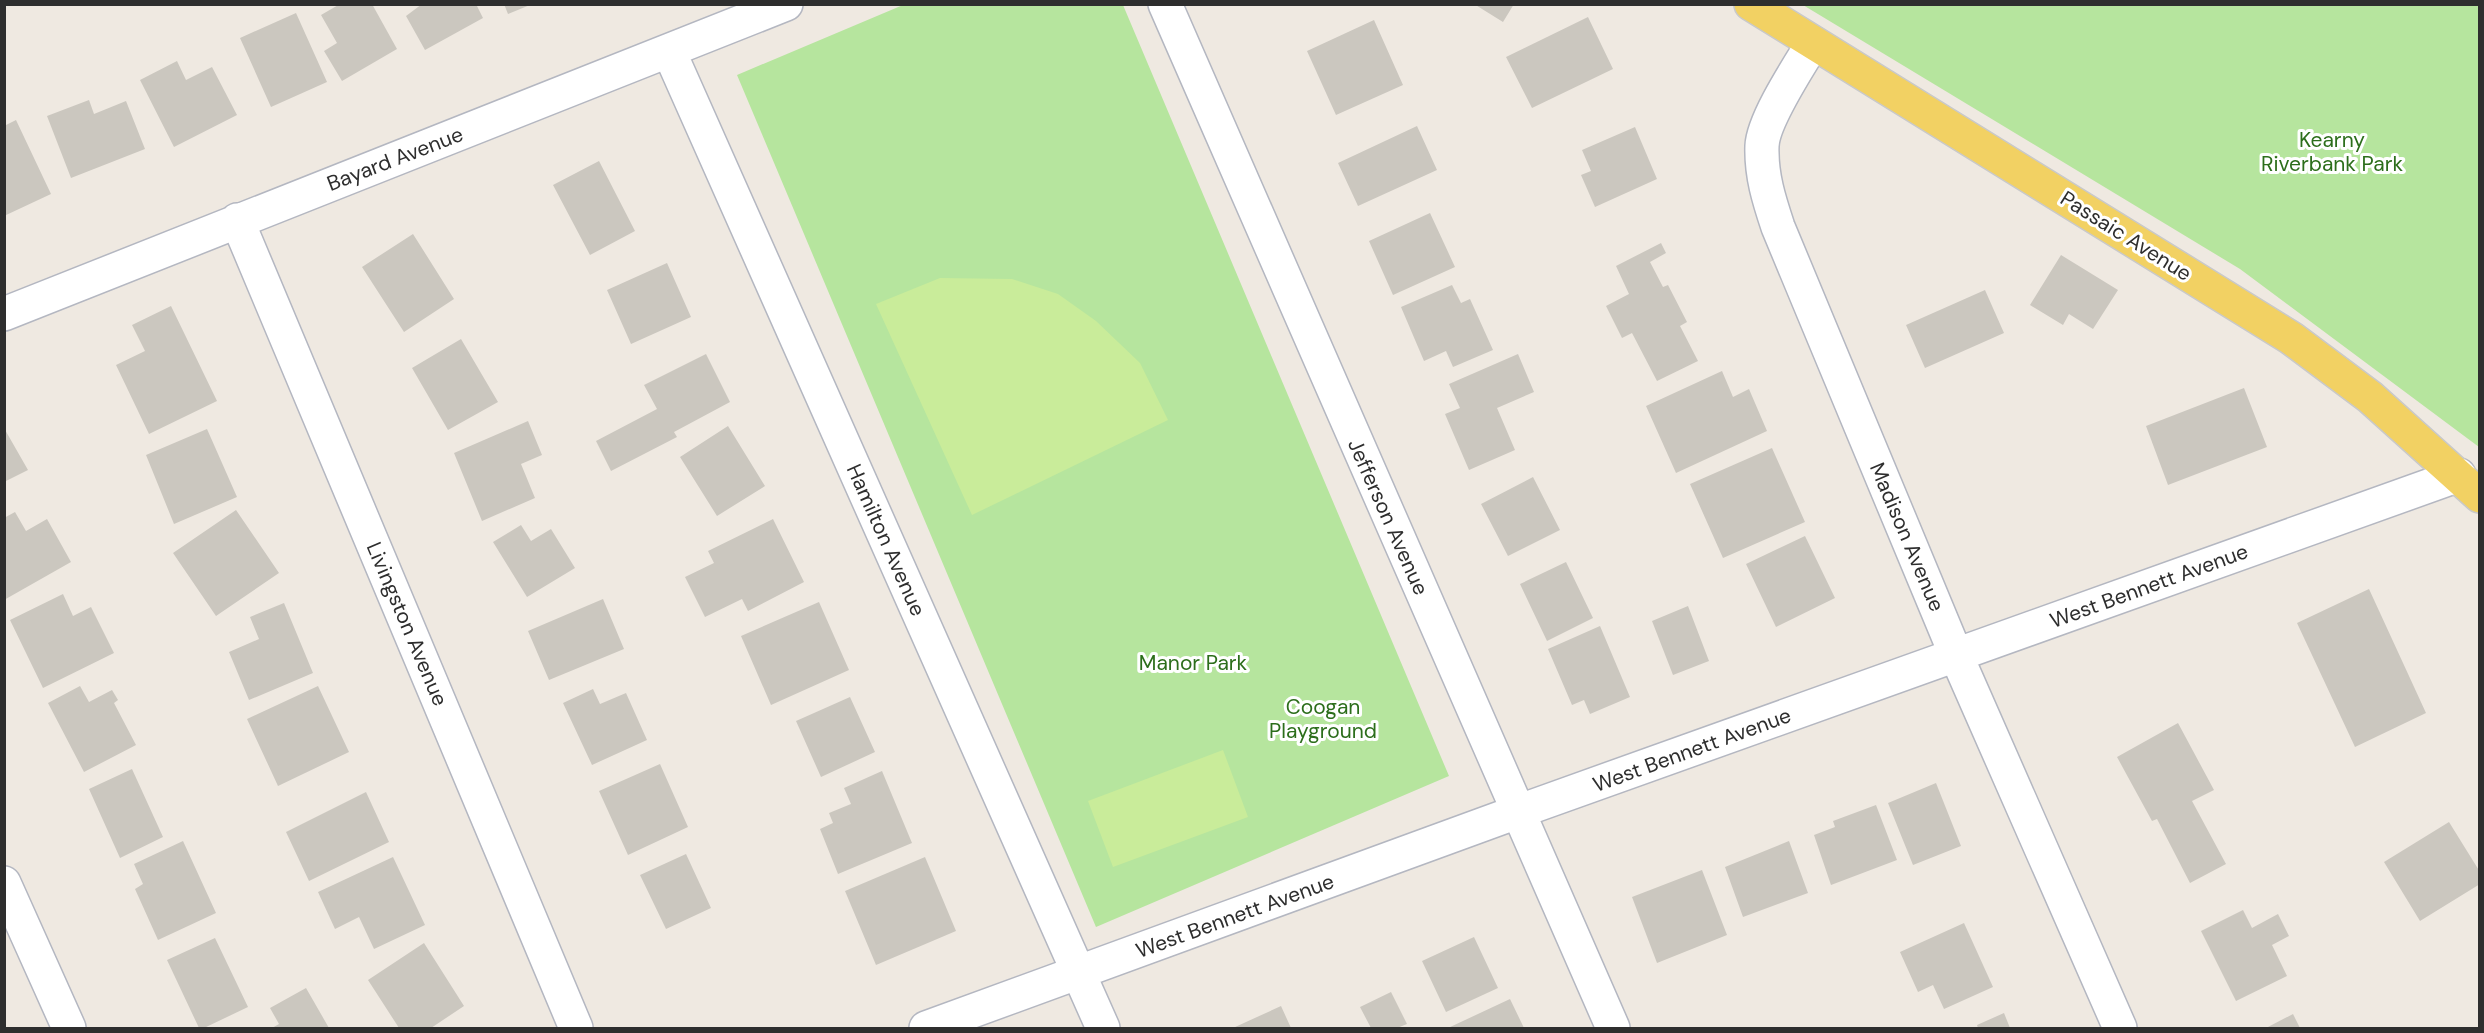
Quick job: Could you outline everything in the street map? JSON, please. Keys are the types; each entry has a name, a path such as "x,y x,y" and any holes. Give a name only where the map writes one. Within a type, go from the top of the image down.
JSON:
{"main road":[{"name":"Passaic Avenue","path":"1751,4 2290,338 2370,397 2469,486"}],"street":[{"name":"Bayard Avenue","path":"4,314 786,4"},
{"name":"Jefferson Avenue","path":"1165,4 1613,1029"},
{"name":"Madison Avenue","path":"1813,42 1776,105 1762,143 1764,186 1778,227 1956,654 2120,1029"},
{"name":"Hamilton Avenue","path":"669,51 1102,1029"},
{"name":"Livingston Avenue","path":"237,220 576,1029"},
{"name":"West Bennett Avenue","path":"926,1029 1956,654 2469,486"},
{"path":"4,883 69,1029"}],"green space":[{"name":"Manor Park","path":"903,5 1123,5 1449,776 1096,927 737,75"},
{"name":"Kearny Riverbank Park","path":"1803,5 2479,5 2479,447 2240,269"},
{"path":"940,278 1012,279 1058,294 1096,321 1140,363 1168,420 972,515 876,304"},
{"path":"1223,750 1248,817 1113,867 1088,801"}],"building":[{"path":"340,4 372,4 397,49 342,81 324,51 337,43 321,15"},
{"path":"422,4 476,4 483,18 425,50 406,16"},
{"path":"504,4 530,4 530,5 508,14"},
{"path":"1474,4 1514,4 1503,22"},
{"path":"296,13 327,82 271,107 240,38"},
{"path":"1588,17 1613,69 1532,108 1506,57"},
{"path":"1374,20 1403,85 1336,115 1307,51"},
{"path":"177,61 186,80 212,67 237,115 174,147 140,80"},
{"path":"89,100 94,114 126,101 145,149 71,178 47,116"},
{"path":"16,120 51,194 4,216 4,126"},
{"path":"1417,126 1437,170 1358,206 1338,163"},
{"path":"1635,127 1657,179 1595,207 1581,175 1591,171 1582,150"},
{"path":"599,161 635,231 590,255 553,185"},
{"path":"1430,213 1455,267 1393,295 1369,241"},
{"path":"413,234 454,299 404,332 362,267"},
{"path":"1661,243 1666,253 1650,262 1663,287 1668,285 1687,322 1680,326 1698,361 1657,381 1632,333 1622,338 1606,306 1629,294 1616,266"},
{"path":"2061,255 2118,290 2093,329 2069,314 2063,325 2030,305"},
{"path":"667,263 691,317 631,344 607,290"},
{"path":"1452,285 1461,303 1470,299 1493,350 1453,367 1446,351 1424,361 1401,307"},
{"path":"1985,290 2004,333 1925,368 1906,325"},
{"path":"171,306 217,401 149,434 116,365 145,351 132,325"},
{"path":"461,339 498,402 448,430 412,368"},
{"path":"706,354 730,402 674,432 677,437 611,471 596,441 657,409 644,385"},
{"path":"1518,354 1534,392 1497,408 1515,450 1469,470 1445,414 1460,408 1449,384"},
{"path":"1722,371 1733,397 1749,389 1767,431 1676,473 1646,406"},
{"path":"2244,388 2267,447 2168,485 2146,426"},
{"path":"528,421 542,455 521,464 535,498 482,521 454,453"},
{"path":"728,426 765,486 717,516 680,457"},
{"path":"4,428 28,470 4,482"},
{"path":"207,429 237,497 174,524 146,455"},
{"path":"1772,448 1805,522 1723,558 1690,484"},
{"path":"1533,477 1560,530 1508,556 1481,504"},
{"path":"236,510 279,573 216,616 173,553"},
{"path":"15,512 26,531 47,519 71,562 4,600 4,518"},
{"path":"773,519 804,582 748,611 742,599 705,617 685,577 714,563 708,551"},
{"path":"521,525 531,541 551,529 575,568 527,597 493,542"},
{"path":"1805,536 1835,598 1776,627 1746,564"},
{"path":"1566,562 1593,618 1547,641 1520,584"},
{"path":"2369,589 2426,713 2355,747 2297,623"},
{"path":"63,594 73,616 91,607 114,653 43,688 10,620"},
{"path":"603,599 624,649 549,680 528,631"},
{"path":"819,602 849,670 771,705 741,636"},
{"path":"284,603 313,673 249,700 229,652 259,639 250,617"},
{"path":"1688,606 1709,661 1673,675 1652,621"},
{"path":"1600,626 1630,697 1590,714 1584,700 1572,705 1548,649"},
{"path":"80,686 89,702 112,690 118,700 114,703 136,745 84,772 48,703"},
{"path":"318,686 349,752 278,786 247,719"},
{"path":"593,689 600,704 626,693 647,740 592,765 563,703"},
{"path":"850,697 875,752 821,777 796,721"},
{"path":"2178,723 2214,790 2192,801 2226,864 2190,883 2157,819 2152,821 2117,757"},
{"path":"660,764 688,827 628,855 599,791"},
{"path":"132,769 163,837 120,858 89,789"},
{"path":"882,771 912,843 838,874 820,829 833,823 829,813 851,804 844,788"},
{"path":"1936,783 1961,846 1913,865 1888,803"},
{"path":"366,792 389,842 309,881 286,832"},
{"path":"1876,805 1897,860 1831,885 1814,835 1835,827 1833,821"},
{"path":"2449,822 2480,872 2480,884 2420,921 2384,862"},
{"path":"183,841 216,913 158,940 135,889 143,884 134,864"},
{"path":"1789,841 1808,893 1743,917 1725,867"},
{"path":"686,854 711,908 666,929 640,875"},
{"path":"393,857 425,925 374,949 359,917 335,929 318,892"},
{"path":"925,857 956,931 876,965 845,891"},
{"path":"1702,870 1727,935 1657,963 1632,897"},
{"path":"2243,910 2252,928 2278,914 2289,936 2272,945 2287,976 2236,1001 2201,931"},
{"path":"1964,923 1993,987 1944,1009 1933,985 1918,992 1900,952"},
{"path":"1474,937 1498,988 1446,1012 1422,961"},
{"path":"215,938 248,1007 204,1028 199,1028 167,960"},
{"path":"424,943 464,1006 431,1028 399,1028 368,980"},
{"path":"306,988 329,1028 272,1028 279,1024 270,1008"},
{"path":"1391,992 1407,1024 1397,1028 1371,1028 1360,1007"},
{"path":"1510,999 1524,1028 1448,1028"},
{"path":"1281,1006 1291,1028 1233,1028"},
{"path":"2004,1013 2010,1028 1978,1028 1977,1025"},
{"path":"2293,1014 2300,1028 2266,1028"}],"park label":[{"name":"Coogan Playground","path":"1323,719"}]}
